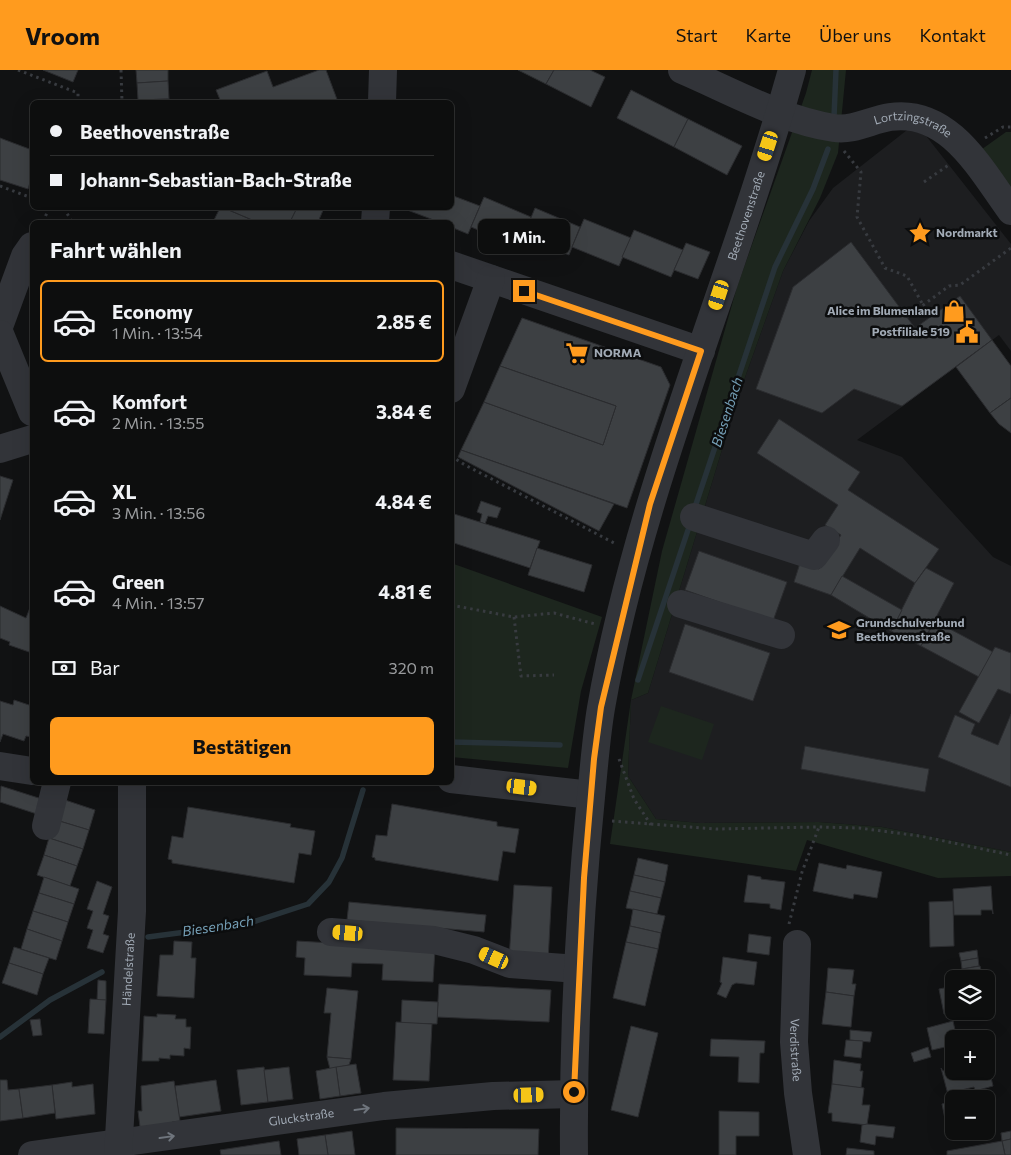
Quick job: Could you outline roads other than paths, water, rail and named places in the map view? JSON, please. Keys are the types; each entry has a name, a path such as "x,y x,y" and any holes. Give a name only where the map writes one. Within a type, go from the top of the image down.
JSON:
{"street":[{"path":"382,100 384,70"},
{"name":"Lortzingstraße","path":"682,70 780,112 836,129 903,116 918,117 930,121 956,139 1011,211"},
{"name":"Beethovenstraße","path":"574,1155 578,969 601,707 628,588 650,504 780,112 792,70"},
{"path":"0,324 25,256 30,249"},
{"path":"454,266 701,351"},
{"path":"454,381 491,279"},
{"path":"0,334 30,407"},
{"path":"0,449 30,440"},
{"path":"694,517 814,556 826,540"},
{"path":"680,604 781,635"},
{"path":"0,766 30,771"},
{"path":"454,779 592,795"},
{"path":"46,826 57,785"},
{"name":"Händelstraße","path":"118,1149 132,911 132,785"},
{"path":"331,932 434,940 474,950 510,964 578,969"},
{"name":"Verdistraße","path":"793,934 794,1042 798,1093 808,1155"},
{"name":"Gluckstraße","path":"32,1155 118,1149 384,1106 493,1096 574,1094"}],"waterway":[{"name":"Biesenbach","path":"834,117 836,70"},
{"name":"Biesenbach","path":"694,510 775,267 813,189 828,149"},
{"name":"Biesenbach","path":"638,680 690,524"},
{"name":"Biesenbach","path":"454,742 560,745"},
{"name":"Biesenbach","path":"148,937 247,924 308,904 329,882 342,858 363,790"},
{"name":"Biesenbach","path":"0,1037 50,1000 102,972"}],"place":[{"name":"Nordmarkt","path":"920,233"},
{"name":"Alice im Blumenland","path":"954,311"},
{"name":"Postfiliale 519","path":"967,332"},
{"name":"NORMA","path":"577,353"},
{"name":"Grundschulverbund Beethovenstraße","path":"839,630"}]}
